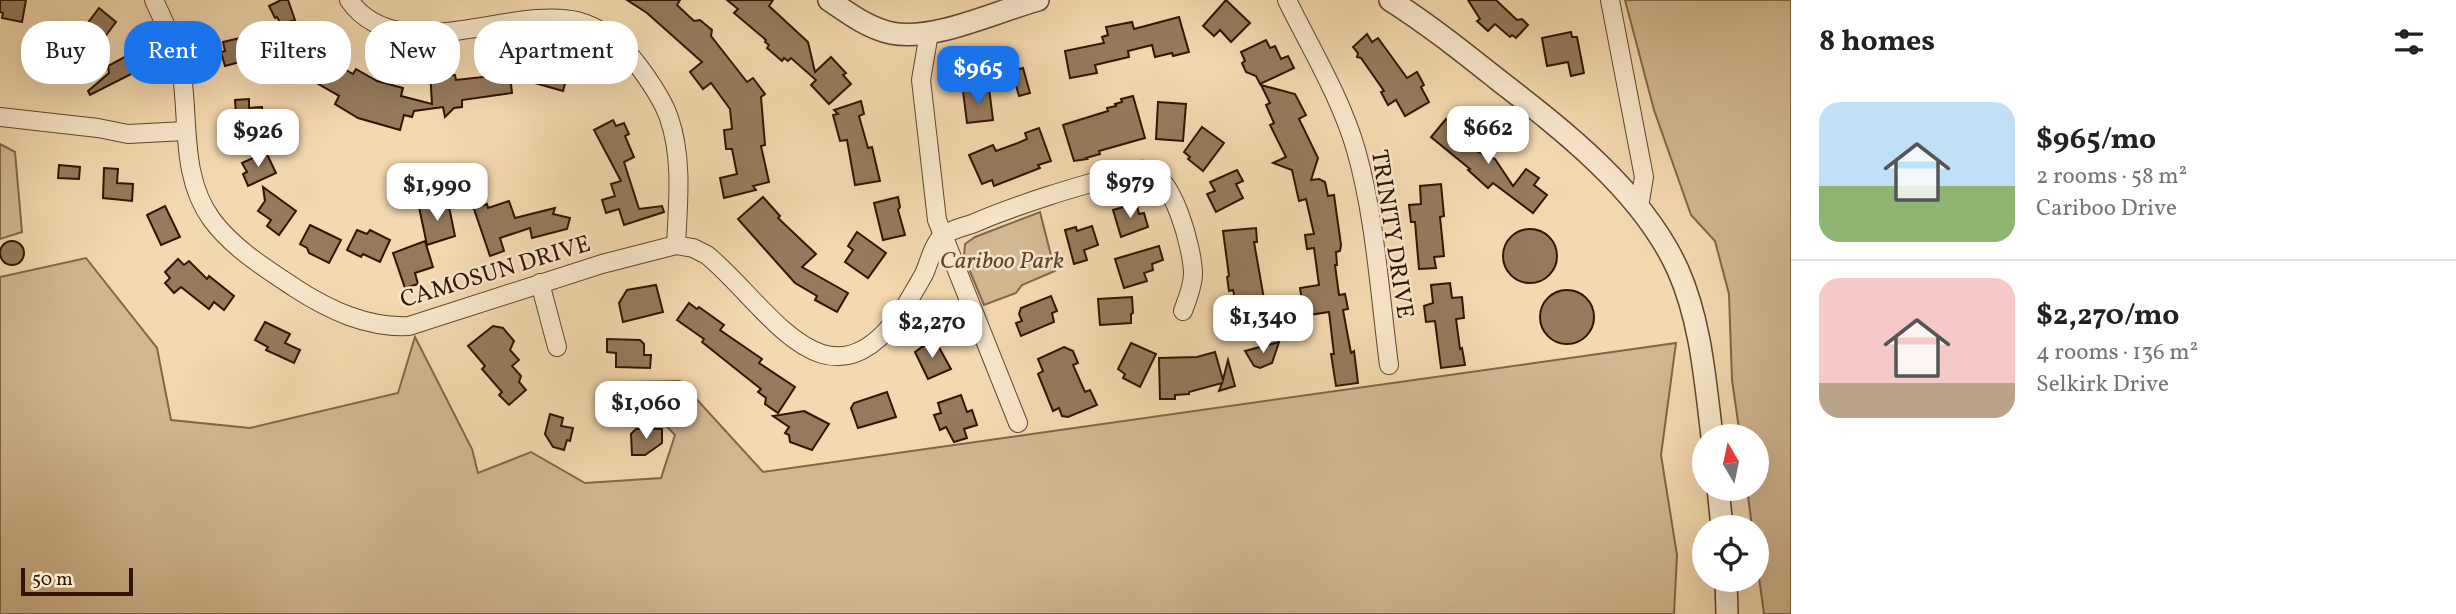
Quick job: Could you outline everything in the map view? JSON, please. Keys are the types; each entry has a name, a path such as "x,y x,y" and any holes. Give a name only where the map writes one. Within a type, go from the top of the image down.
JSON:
{"street":[{"name":"CAMOSUN DRIVE","path":"154,0 179,61 185,131 195,187 212,220 253,260 334,310 379,325 409,326 540,283 646,251 676,245"},
{"path":"349,0 366,16 384,26 408,32 454,32 553,18 588,24 610,36 630,54 670,119 678,162 676,245 707,255 781,330 815,352 838,356 867,348 892,324 912,294 942,237 1025,203 1146,169 1165,184 1186,236 1194,276 1183,311"},
{"path":"829,0 879,29 904,35 929,33 1026,2"},
{"name":"TRINITY DRIVE","path":"1287,0 1341,110 1355,148 1367,198 1390,365"},
{"path":"1392,0 1524,100 1593,160 1639,207 1664,242 1685,288 1700,343 1710,424"},
{"path":"1610,0 1644,177 1639,207"},
{"path":"929,33 921,80 937,220 1018,423"},
{"path":"0,117 128,134 185,131"},
{"path":"540,283 557,347"},
{"path":"1726,592 1727,614"}],"green space":[{"path":"1625,0 1791,0 1791,614 1764,614 1761,592 1769,592 1769,515 1750,515 1749,501 1769,501 1769,424 1738,424 1732,380 1729,294 1715,241 1691,215 1654,110"},
{"path":"0,144 15,152 22,232 0,239"},
{"name":"Cariboo Park","path":"1040,212 1055,271 1022,285 1016,293 984,305 964,257 965,244 975,237"},
{"path":"86,258 157,348 171,420 250,428 398,393 415,337 472,449 478,473 531,452 585,483 661,478 675,435 624,382 680,381 763,472 1676,343 1661,455 1677,555 1674,614 0,614 0,277"}],"building":[{"path":"0,0 26,0 21,22 2,18 3,13 0,12"},
{"path":"281,0 288,0 295,20 279,21 269,6"},
{"path":"627,0 680,0 677,5 694,21 700,20 712,30 711,36 747,82 753,78 765,94 761,97 765,145 761,146 769,182 753,186 756,190 724,198 720,178 737,174 732,149 726,149 724,130 732,129 730,109 711,83 703,89 690,72 702,62 647,13"},
{"path":"727,0 773,0 769,6 808,42 815,72 831,57 846,73 843,75 851,84 829,104 811,85 816,80 791,58 788,61 784,58 782,61 767,48 769,45 766,40 734,13 738,9"},
{"path":"1226,0 1250,23 1231,42 1220,30 1214,36 1203,26"},
{"path":"1468,0 1496,0 1517,20 1522,19 1528,25 1516,38 1512,35 1510,37 1495,24 1488,31 1477,21 1480,19"},
{"path":"99,8 116,22 110,30 110,21 89,21"},
{"path":"1179,17 1189,52 1155,57 1152,45 1128,51 1129,57 1095,65 1097,73 1070,78 1065,51 1104,43 1102,37 1108,35 1106,27 1132,22 1134,29"},
{"path":"1571,32 1572,37 1577,37 1584,73 1571,76 1568,62 1547,66 1542,38"},
{"path":"1367,34 1372,42 1378,38 1407,78 1417,72 1429,102 1405,116 1396,100 1388,105 1381,92 1384,91 1361,58 1357,57 1358,53 1353,47"},
{"path":"236,39 236,63 225,66 222,56 225,51 223,42"},
{"path":"1266,40 1270,48 1275,46 1281,59 1288,56 1294,68 1260,84 1256,76 1246,72 1241,52"},
{"path":"124,57 124,78 90,95 88,91 96,84 110,84 110,65"},
{"path":"1023,68 1030,93 1019,96 1012,71"},
{"path":"356,69 365,74 365,84 388,84 403,88 401,96 432,104 431,84 460,84 460,80 474,78 474,84 511,84 512,93 462,100 462,107 454,108 445,117 443,107 414,111 412,117 404,115 400,130 358,118 335,104 339,96 318,84 351,84 351,73 353,74"},
{"path":"538,84 565,84 563,91"},
{"path":"1261,85 1295,94 1306,115 1299,119 1318,158 1311,180 1319,179 1325,182 1328,196 1334,195 1341,245 1340,251 1336,252 1335,265 1339,295 1345,294 1348,309 1343,310 1351,353 1354,351 1358,383 1336,386 1329,312 1309,315 1307,299 1302,300 1300,288 1319,285 1314,248 1307,249 1305,235 1314,234 1306,199 1299,201 1292,170 1273,163 1286,157 1270,125 1274,123 1266,105 1270,103"},
{"path":"989,88 993,120 967,123 963,91"},
{"path":"1133,96 1145,138 1099,151 1100,154 1087,159 1074,161 1063,125 1108,111 1107,108 1122,102 1121,99"},
{"path":"249,99 249,108 262,107 263,126 227,131 226,114 236,114 235,100"},
{"path":"861,101 864,114 859,116 868,148 872,147 880,181 855,185 847,140 840,141 833,115 838,114 834,110"},
{"path":"1158,102 1186,104 1183,141 1156,139"},
{"path":"1446,119 1456,128 1462,122 1477,134 1467,147 1495,159 1513,186 1526,169 1539,178 1534,185 1547,195 1533,213 1493,183 1488,188 1468,170 1470,169 1431,137"},
{"path":"613,120 616,126 624,123 629,134 625,136 634,157 624,162 639,209 662,206 664,212 624,225 619,209 606,213 602,200 615,196 611,184 621,181 594,130"},
{"path":"1202,127 1224,143 1203,171 1188,159 1190,157 1184,152"},
{"path":"1039,128 1051,161 994,186 992,180 982,184 969,155 993,145 996,151 1018,143 1027,139 1025,133"},
{"path":"266,152 276,173 248,186 243,174 247,172 242,163"},
{"path":"59,165 80,167 79,179 58,178"},
{"path":"104,168 118,169 117,183 133,184 132,201 103,198"},
{"path":"1237,170 1243,181 1236,184 1243,198 1216,212 1207,194 1215,191 1210,182"},
{"path":"1441,184 1444,216 1440,217 1444,256 1434,257 1436,268 1419,269 1415,222 1411,222 1409,205 1421,204 1420,186"},
{"path":"263,187 296,211 279,235 267,226 271,220 258,211 265,201"},
{"path":"763,197 780,216 778,218 816,254 802,267 848,293 837,312 815,300 817,296 795,283 738,219"},
{"path":"898,197 898,210 905,235 883,240 874,203"},
{"path":"509,201 515,218 555,208 553,214 570,218 567,229 532,238 530,228 500,238 504,251 490,256 474,209 487,204 488,208"},
{"path":"448,202 455,236 427,245 419,207"},
{"path":"165,206 180,237 161,245 147,215"},
{"path":"1137,206 1139,214 1144,213 1148,227 1121,237 1113,210"},
{"path":"310,225 341,240 329,263 309,253 307,248 300,244"},
{"path":"1092,226 1098,245 1084,250 1087,260 1074,264 1065,230 1076,227 1077,231"},
{"path":"1256,228 1257,242 1254,242 1264,299 1236,303 1233,290 1229,291 1223,231"},
{"path":"1530,229 1549,237 1557,256 1549,275 1530,283 1511,275 1503,256 1511,237"},
{"path":"357,230 367,234 370,230 390,240 380,262 347,250"},
{"path":"857,232 886,253 868,278 845,262 853,250 848,246"},
{"path":"7,241 17,241 24,248 24,258 17,265 7,265 0,258 0,248"},
{"path":"425,241 433,267 415,273 418,284 405,288 393,253"},
{"path":"1159,246 1163,260 1152,264 1153,270 1144,273 1147,281 1124,288 1115,259"},
{"path":"178,259 184,265 189,261 207,279 209,276 234,296 224,310 214,302 209,309 181,287 174,293 165,283 170,278 165,272"},
{"path":"1450,283 1452,298 1462,297 1464,318 1456,319 1465,365 1441,368 1435,321 1426,322 1424,306 1433,303 1431,285"},
{"path":"656,285 663,312 623,322 619,303 627,290"},
{"path":"1567,290 1586,298 1594,317 1586,336 1567,344 1548,336 1540,317 1548,298"},
{"path":"1051,296 1057,311 1052,313 1054,322 1021,336 1016,323 1022,321 1019,314 1021,308"},
{"path":"1132,297 1131,323 1100,325 1098,299"},
{"path":"689,303 724,325 720,330 762,359 759,363 795,387 778,413 765,404 766,398 758,392 761,389 702,342 704,339 677,320"},
{"path":"1239,320 1261,328 1257,340 1236,334"},
{"path":"265,322 290,334 285,343 300,350 294,363 266,350 268,347 255,340"},
{"path":"493,326 503,328 514,341 510,350 519,360 512,366 521,376 519,382 526,390 509,405 499,395 502,392 482,369 485,366 468,346"},
{"path":"607,339 640,340 644,344 644,355 651,355 650,368 616,367 616,353 607,352"},
{"path":"936,342 951,369 928,379 915,352"},
{"path":"1279,342 1272,363 1260,368 1254,366 1245,351"},
{"path":"1131,343 1156,354 1140,387 1123,378 1125,374 1118,369"},
{"path":"1064,347 1073,351 1078,363 1073,365 1085,392 1090,390 1097,405 1068,417 1062,416 1059,408 1053,411 1038,374 1043,371 1038,359"},
{"path":"1215,352 1223,380 1228,360 1235,386 1219,391 1222,383 1189,394 1175,395 1175,399 1160,399 1159,358 1197,357"},
{"path":"887,392 896,417 858,428 851,408 854,403"},
{"path":"961,395 967,412 972,410 977,425 964,429 967,438 954,442 946,427 940,430 934,415 941,413 938,403"},
{"path":"804,411 829,424 812,450 790,442 789,435 785,433 789,427 773,416"},
{"path":"550,414 563,418 561,426 573,428 570,441 567,440 564,450 553,447 545,434"},
{"path":"636,429 662,429 662,443 645,455 632,455 631,434"}]}
